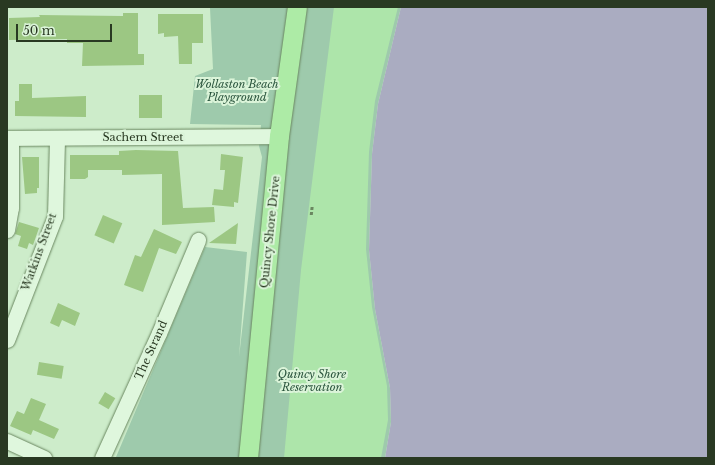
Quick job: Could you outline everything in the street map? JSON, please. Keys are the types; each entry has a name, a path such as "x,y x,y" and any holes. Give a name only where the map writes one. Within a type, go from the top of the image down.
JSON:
{"main road":[{"name":"Quincy Shore Drive","path":"248,458 279,136 297,7"}],"street":[{"name":"Sachem Street","path":"9,138 279,136"},
{"path":"7,230 11,208 9,138"},
{"name":"Watkins Street","path":"7,340 55,216 56,138"},
{"name":"The Strand","path":"102,458 159,333 198,240"},
{"path":"7,440 44,458"}],"path":[{"path":"311,215 312,205"}],"green space":[{"name":"Quincy Shore Reservation","path":"401,7 378,104 372,154 369,250 375,309 390,388 391,422 385,458 116,457 205,247 247,252 239,357 262,157 259,146 261,125 190,124 195,76 213,69 210,8"}],"sand":[{"path":"334,7 398,7 375,101 369,152 366,249 372,307 387,386 388,420 381,458 284,458 301,270"}],"water":[{"path":"401,7 708,7 708,458 385,458 391,422 390,388 375,309 369,250 372,154 378,104"}],"building":[{"path":"123,13 138,13 138,54 144,54 144,65 82,66 83,43 67,43 67,39 9,40 9,18 40,17 39,15 123,16"},
{"path":"158,14 203,14 203,43 192,43 192,64 179,64 178,36 164,37 164,33 158,34"},
{"path":"19,84 32,84 32,98 86,96 86,117 15,116 15,101 19,101"},
{"path":"139,95 162,95 162,118 139,118"},
{"path":"119,151 178,151 183,208 214,207 215,222 162,225 162,174 122,175 122,170 88,170 88,177 85,179 70,179 70,155 119,155"},
{"path":"221,154 243,157 238,203 234,202 234,207 212,205 214,189 223,190 225,170 220,170"},
{"path":"22,157 39,157 39,188 37,188 37,193 25,194"},
{"path":"103,215 122,223 114,243 94,235"},
{"path":"19,222 39,228 33,245 29,243 27,249 18,246 21,236 15,234"},
{"path":"238,223 236,244 209,243"},
{"path":"154,229 182,242 176,254 159,248 143,292 124,285 135,255 141,257"},
{"path":"58,303 80,313 75,326 62,320 59,327 50,323"},
{"path":"39,362 64,366 62,379 37,375"},
{"path":"105,392 115,398 109,409 98,403"},
{"path":"31,398 46,404 39,420 59,429 54,439 33,430 31,435 10,426 17,411 24,414"}],"park label":[{"name":"Wollaston Beach Playground","path":"237,91"}]}
